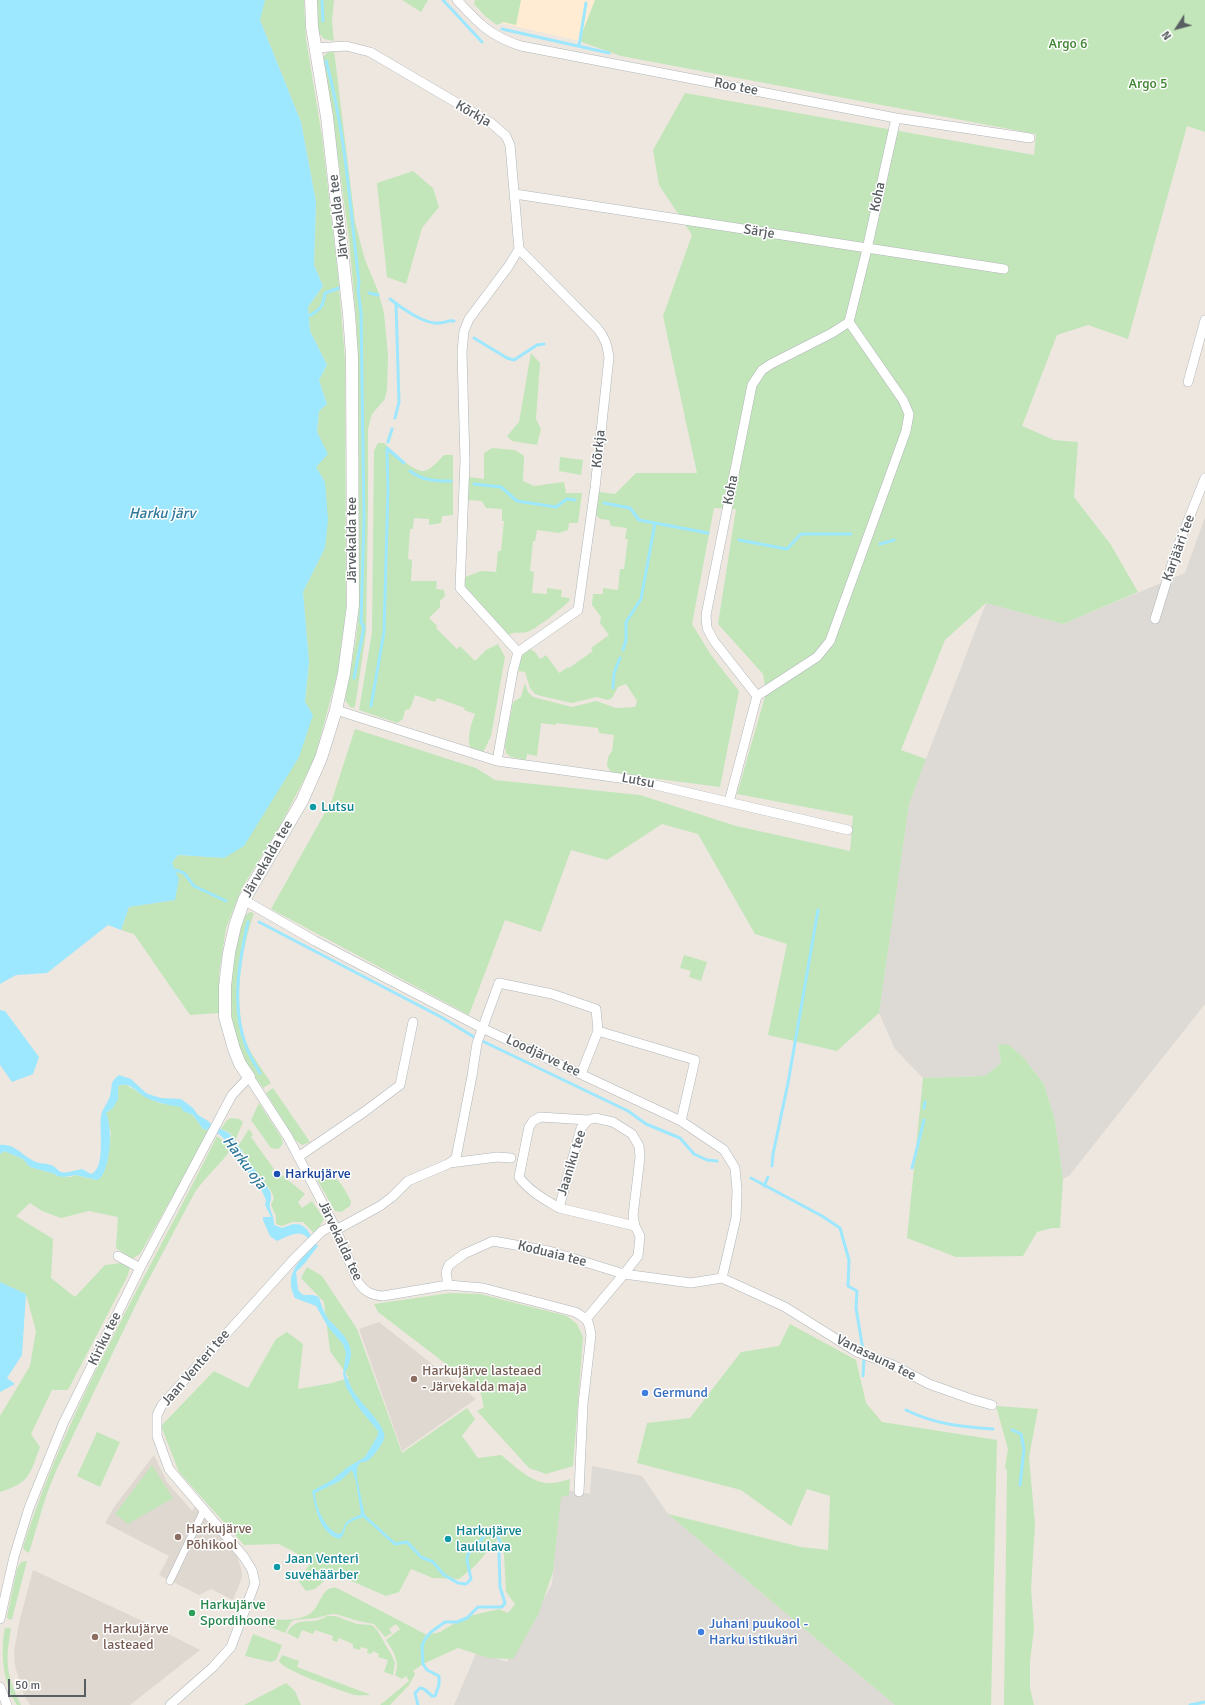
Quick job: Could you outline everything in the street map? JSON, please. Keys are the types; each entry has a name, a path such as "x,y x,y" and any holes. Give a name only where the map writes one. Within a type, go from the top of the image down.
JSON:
{"street":[{"name":"Järvekalda tee","path":"312,0 312,27 327,117 336,185 346,278 352,356 353,605 344,673 336,710 321,758 310,784 244,900 235,926 229,953 225,986 225,1017 240,1064 288,1137 335,1228 358,1282 364,1290 374,1296 383,1296 448,1285 483,1288 575,1312 586,1318"},
{"name":"Roo tee","path":"457,0 484,28 508,42 520,46 896,118 1030,138"},
{"name":"Kõrkja","path":"315,48 346,46 370,52 492,123 506,136 510,146 519,249 597,328 607,345 609,357 595,488 578,610 518,652"},
{"name":"Koha","path":"757,696 714,641 707,628 706,615 752,385 762,370 832,333 848,322 867,249 896,118"},
{"name":"Särje","path":"515,194 1004,269"},
{"path":"497,760 513,671 518,652 460,588 465,461 462,352 464,331 469,319 508,267 519,249"},
{"path":"1188,382 1205,320"},
{"path":"729,802 757,696 817,657 830,641 906,431 909,414 903,400 848,322"},
{"name":"Karjääri tee","path":"1155,619 1176,551 1205,478"},
{"name":"Lutsu","path":"336,710 497,760 634,780 848,830"},
{"name":"Loodjärve tee","path":"244,900 315,941 481,1030 581,1074 681,1121 724,1150 735,1168 737,1190 736,1218 722,1278"},
{"path":"448,1164 456,1158 477,1042 498,983 552,994 596,1009 598,1031 581,1074"},
{"path":"298,1157 364,1112 400,1085 413,1022"},
{"path":"598,1031 696,1060 681,1121"},
{"name":"Kiriku tee","path":"0,1619 14,1554 40,1478 63,1424 140,1268 215,1130 232,1095 249,1077"},
{"name":"Jaaniku tee","path":"624,1274 638,1256 640,1236 635,1226 633,1216 640,1157 639,1146 632,1134 613,1122 594,1118 588,1120 540,1117 533,1121 529,1127 519,1177 523,1183 537,1195 559,1208 635,1226"},
{"name":"Jaaniku tee","path":"559,1208 581,1128 588,1120"},
{"name":"Jaan Venteri tee","path":"170,1705 214,1666 231,1647 255,1583 250,1565 169,1469 157,1436 157,1415 168,1399 269,1286 322,1231 335,1228 380,1206 392,1197 408,1181 448,1164 497,1157 510,1158"},
{"name":"Koduaia tee","path":"448,1285 446,1272 449,1265 464,1254 493,1241 549,1251 624,1274"},
{"path":"118,1256 140,1268"},
{"path":"578,1492 583,1404 591,1335 590,1326 586,1318 624,1274 691,1283 722,1278"},
{"name":"Vanasauna tee","path":"722,1278 785,1307 857,1352 893,1365 929,1384 992,1405"},
{"path":"170,1581 204,1510"},
{"path":"0,1687 7,1705"}],"shaded area":[{"path":"478,0 595,0 579,41 497,22"},
{"path":"1205,517 1205,1004 1069,1176 1063,1179 1055,1120 1044,1084 1023,1057 1009,1045 998,1045 1001,1063 985,1076 923,1078 895,1049 879,1013 909,803 986,603 1063,624 1185,573"},
{"name":"Harkujärve lasteaed - Järvekalda maja","path":"379,1322 476,1399 402,1451 359,1329"},
{"name":"Harkujärve Põhikool","path":"154,1455 167,1482 192,1511 195,1507 213,1525 237,1555 242,1572 242,1578 233,1600 211,1589 199,1595 159,1575 169,1556 105,1523 114,1507"},
{"path":"592,1466 642,1476 668,1514 895,1705 454,1705 477,1651 507,1662 552,1584 561,1489 590,1494"},
{"name":"Harkujärve lasteaed","path":"33,1570 149,1624 200,1650 130,1705 30,1705 24,1695 15,1666 14,1651 20,1619"}],"green space":[{"path":"227,0 304,0 306,39 322,137 338,275 345,360 346,610 338,672 314,760 281,824 242,888 226,928 219,974 219,1013 190,1015 134,934 121,930 129,907 175,900 172,863 178,855 224,858 305,702 309,662 303,592 325,548 325,482 316,467 327,454 317,432 319,411 327,404 319,380 327,365 310,331 308,307 323,286 314,265 316,202 301,122 260,20"},
{"path":"317,0 334,0 332,21 334,41 324,39 319,33"},
{"path":"402,0 428,0 421,12"},
{"path":"475,0 521,0 516,25 503,22 497,25 486,17 474,4"},
{"path":"595,0 1205,0 1205,132 1187,126 1128,339 1088,325 1057,335 1022,426 1054,440 1078,442 1074,497 1111,545 1138,592 1063,624 986,603 945,640 901,750 926,759 909,804 879,1013 837,1051 768,1035 787,944 755,934 698,834 662,824 607,860 571,850 541,932 505,920 469,1015 271,909 332,800 355,729 476,768 495,780 640,795 736,826 850,851 853,816 737,794 766,693 763,674 718,624 736,509 714,508 692,624 711,655 739,691 720,787 612,773 607,766 608,757 612,751 614,735 599,733 598,728 556,723 556,725 541,723 537,756 527,754 526,760 511,757 506,753 505,746 513,702 521,697 525,683 528,692 533,697 572,707 596,701 616,708 635,707 637,701 626,684 618,687 612,698 608,700 597,697 572,703 535,694 530,688 525,672 518,671 521,656 530,649 535,652 540,659 546,655 559,673 568,667 569,668 593,651 591,648 609,635 600,623 601,617 592,605 593,594 603,594 603,588 618,590 620,569 624,569 628,539 625,539 627,528 611,526 609,520 600,519 596,515 599,492 615,494 636,473 697,473 663,316 692,235 659,185 653,150 685,93 1034,155 1036,134 621,56 579,41"},
{"path":"334,50 355,222 365,260 378,291 384,313 388,356 387,389 385,399 372,414 368,429 366,633 355,707 351,708 345,700 356,639 359,608 357,330 349,239 334,127 323,61 326,54"},
{"path":"413,171 433,188 439,207 422,228 406,284 387,277 377,183"},
{"path":"531,353 540,363 536,419 541,429 537,445 512,441 507,436 519,422"},
{"path":"378,443 384,443 408,465 424,471 429,469 444,455 453,455 453,515 442,516 441,523 429,525 429,519 414,518 413,529 410,529 408,559 412,560 411,581 437,581 436,589 444,590 445,596 440,601 440,607 429,618 437,626 436,628 457,649 460,646 475,661 486,650 498,644 505,657 491,736 483,753 471,749 470,745 470,732 475,714 464,710 465,708 437,698 435,702 415,695 410,709 405,710 403,719 397,723 359,710 372,632 374,451"},
{"path":"492,448 515,450 524,456 523,481 534,486 564,482 566,493 582,493 578,523 569,523 568,530 559,533 537,530 535,541 533,541 530,571 534,572 532,593 547,594 547,588 562,590 561,597 569,598 570,600 549,618 524,633 513,633 508,635 466,589 463,578 481,571 496,572 498,551 501,551 504,521 502,521 502,509 486,508 482,501 467,500 469,477 484,479 484,453"},
{"path":"560,457 583,460 581,475 559,471"},
{"path":"250,912 254,913 245,944 242,961 239,996 240,1013 242,1029 249,1049 271,1083 263,1088 248,1066 239,1049 234,1032 231,1011 231,992 235,952 241,926 245,917"},
{"path":"684,955 707,962 701,981 689,977 691,971 680,968"},
{"path":"998,1044 1009,1045 1023,1057 1044,1084 1055,1120 1063,1179 1060,1228 1052,1228 1037,1232 1023,1256 956,1257 907,1238 923,1078 985,1076 1001,1063"},
{"path":"124,1084 157,1102 181,1107 194,1116 203,1129 210,1130 140,1254 132,1259 116,1248 118,1217 89,1211 61,1218 42,1211 30,1203 16,1216 53,1239 51,1278 75,1297 105,1265 121,1263 130,1268 127,1277 68,1390 52,1390 31,1434 40,1447 31,1471 28,1476 18,1485 0,1492 0,1416 30,1366 36,1331 26,1294 0,1282 0,1154 4,1151 23,1159 30,1167 55,1174 57,1176 71,1177 75,1175 97,1180 109,1155 111,1133 106,1113 113,1108 118,1096 118,1086"},
{"path":"273,1088 310,1142 302,1145 295,1140 266,1093"},
{"path":"259,1103 282,1139 283,1142 278,1149 271,1148 251,1120"},
{"path":"231,1118 239,1119 243,1122 235,1141 229,1132 221,1129 227,1120"},
{"path":"249,1129 253,1135 251,1137 274,1169 271,1171 277,1179 282,1175 305,1194 298,1202 302,1208 312,1201 324,1219 315,1234 303,1222 292,1222 282,1226 276,1224 276,1216 271,1205 274,1198 271,1191 249,1162 242,1149 237,1148"},
{"path":"217,1136 232,1148 195,1192 142,1292 56,1471 46,1496 29,1553 24,1550 23,1547 42,1493 63,1441 112,1338"},
{"path":"317,1172 327,1172 336,1178 343,1186 351,1201 350,1206 341,1212 335,1211 319,1183 316,1174"},
{"path":"307,1267 322,1276 357,1329 402,1453 467,1408 475,1419 462,1436 478,1458 501,1455 531,1478 545,1483 557,1483 570,1479 569,1495 561,1497 553,1572 538,1615 513,1659 489,1658 458,1648 423,1664 413,1671 415,1674 409,1685 390,1705 380,1705 409,1681 406,1676 402,1679 395,1675 397,1670 397,1661 394,1652 386,1640 400,1629 396,1624 389,1629 392,1633 385,1637 374,1624 336,1614 294,1620 291,1622 285,1633 258,1622 259,1619 287,1620 300,1618 312,1612 325,1592 332,1588 337,1588 427,1635 440,1632 465,1617 499,1609 508,1613 515,1604 506,1592 504,1554 500,1536 476,1565 459,1579 433,1578 411,1569 399,1592 386,1596 333,1573 315,1589 306,1591 299,1582 311,1561 279,1544 244,1545 179,1472 161,1426 214,1371 248,1388 276,1339 287,1332 303,1344 298,1389 332,1383 349,1378 330,1351 324,1302 301,1278"},
{"path":"450,1293 480,1294 567,1316 577,1324 583,1337 573,1466 546,1474 529,1468 477,1411 484,1407 480,1390 378,1312 374,1304"},
{"path":"790,1324 856,1360 866,1403 882,1422 997,1440 991,1705 895,1705 668,1514 801,1547 828,1550 830,1496 807,1489 791,1526 741,1490 637,1463 647,1423 690,1418 741,1352 779,1346"},
{"path":"996,1406 1038,1409 1029,1457 1035,1524 1031,1588 1034,1629 1030,1661 1030,1688 1034,1705 1004,1705 1007,1471 1005,1467 1008,1449"},
{"path":"97,1432 120,1442 100,1487 77,1476"},
{"path":"152,1465 173,1498 128,1524 115,1514"},
{"path":"27,1561 11,1620 7,1618 7,1616 17,1569 21,1562"},
{"path":"327,1616 335,1616 357,1624 372,1625 377,1630 395,1663 393,1675 384,1672 388,1660 378,1657 379,1654 373,1651 371,1654 367,1653 368,1649 361,1647 360,1650 353,1648 353,1644 339,1638 337,1642 332,1640 333,1636 315,1630 313,1634 302,1630 298,1639 287,1633 295,1624 300,1622 315,1621"},
{"path":"5,1628 11,1628 8,1650 8,1668 12,1685 21,1705 17,1705 12,1697 6,1678 3,1657"},
{"path":"253,1634 282,1645 276,1660 271,1662 245,1656"},
{"path":"282,1655 299,1661 297,1667 371,1695 355,1695 301,1675 283,1665 279,1661"},
{"path":"286,1683 295,1691 301,1705 244,1705"}],"water":[{"name":"Harku järv","path":"0,0 265,0 260,20 301,122 316,202 314,265 323,286 308,307 310,331 327,365 319,380 327,404 319,411 317,432 328,454 316,467 325,482 328,520 325,548 303,592 309,662 305,702 313,715 299,757 244,846 224,858 178,855 172,863 179,879 175,900 129,907 121,930 108,925 47,973 16,975 0,984"},
{"path":"0,1010 5,1011 39,1057 33,1074 12,1082 0,1065"},
{"path":"119,1075 131,1079 146,1093 151,1095 161,1098 181,1099 193,1108 198,1115 212,1125 229,1133 270,1191 270,1208 274,1225 282,1228 292,1224 303,1226 318,1246 296,1272 298,1290 303,1295 313,1295 319,1297 322,1307 329,1320 346,1339 351,1351 351,1357 345,1373 351,1388 372,1414 384,1433 382,1444 373,1456 368,1461 361,1462 357,1467 357,1478 365,1516 349,1523 343,1536 339,1539 332,1536 323,1526 317,1513 312,1491 332,1480 348,1467 365,1457 378,1435 378,1431 359,1408 346,1387 343,1374 346,1353 343,1344 328,1327 316,1306 295,1298 292,1290 291,1283 294,1270 301,1259 312,1248 309,1241 306,1236 302,1234 293,1235 277,1241 270,1236 263,1217 271,1217 265,1205 266,1200 262,1191 235,1157 226,1141 219,1134 203,1129 193,1115 183,1111 181,1107 154,1101 145,1097 130,1086 123,1085 118,1086 118,1099 113,1108 106,1113 110,1128 108,1160 102,1176 97,1180 76,1175 64,1177 57,1176 55,1174 30,1167 23,1159 4,1151 0,1154 0,1145 5,1145 15,1148 31,1160 49,1164 61,1172 82,1169 91,1174 96,1171 99,1165 101,1148 101,1116 110,1096 113,1082","holes":["352,1470 356,1482 361,1514 348,1520 342,1533 338,1534 325,1522 319,1511 315,1493 340,1481"]},
{"path":"0,1282 26,1294 22,1355 7,1378 15,1384 0,1392"}],"waterway":[{"path":"322,0 323,21"},
{"path":"443,0 482,42"},
{"path":"579,46 586,3"},
{"path":"502,29 609,53"},
{"path":"326,61 333,88 343,143 359,282 358,290 361,313 364,518 361,622 364,627 354,678"},
{"path":"309,316 321,307 325,293 339,288"},
{"path":"369,293 378,295"},
{"path":"390,299 413,315 427,321 433,323 454,321"},
{"path":"395,418 399,402 396,304"},
{"path":"474,338 507,358 514,360 537,345 544,344"},
{"path":"388,442 392,429"},
{"path":"371,706 384,632 388,489 387,448"},
{"path":"388,449 404,463"},
{"path":"410,471 425,479 451,481"},
{"path":"474,484 501,487 517,501 556,507 567,499 575,500"},
{"path":"604,503 630,508 639,520 708,533"},
{"path":"623,650 626,640 626,622 641,599 655,523"},
{"path":"739,540 787,549 801,534 851,534"},
{"path":"880,544 894,540"},
{"path":"613,688 614,673 620,658"},
{"path":"176,870 184,873 194,886 226,901"},
{"path":"772,1166 818,910"},
{"path":"248,922 239,969 239,1016 241,1031 246,1046 260,1073"},
{"path":"259,922 441,1017 474,1037 628,1111 646,1124 680,1138 694,1154 707,1160 717,1161"},
{"path":"924,1108 925,1102"},
{"path":"912,1168 924,1120"},
{"path":"764,1186 768,1177"},
{"path":"751,1178 822,1216 840,1228 849,1260 848,1286 857,1291 856,1308 863,1350"},
{"path":"863,1376 864,1359"},
{"path":"906,1410 938,1422 993,1429"},
{"path":"1012,1430 1021,1434 1024,1449 1020,1485"},
{"name":"Harku oja","path":"363,1515 395,1544 407,1542 421,1557 433,1562 444,1575 458,1583 466,1584 471,1579 467,1560 468,1554 491,1529 495,1528 501,1545 499,1554 500,1587 505,1603 502,1607 478,1607 467,1618 457,1622 445,1622 431,1632 425,1639 422,1646 423,1664 427,1670 439,1676 439,1685 435,1696 432,1696 424,1689 420,1688 415,1693 418,1705"},
{"path":"1190,1705 1205,1702"}],"place":[{"name":"Lutsu","path":"313,807"},
{"name":"Harkujärve","path":"277,1174"},
{"name":"Harkujärve lasteaed - Järvekalda maja","path":"414,1379"},
{"name":"Germund","path":"645,1393"},
{"name":"Harkujärve Põhikool","path":"178,1537"},
{"name":"Harkujärve laululava","path":"448,1539"},
{"name":"Jaan Venteri suvehäärber","path":"277,1567"},
{"name":"Harkujärve Spordihoone","path":"192,1613"},
{"name":"Juhani puukool - Harku istikuäri","path":"701,1632"},
{"name":"Harkujärve lasteaed","path":"95,1637"}],"park label":[{"name":"Argo 6","path":"1068,44"},
{"name":"Argo 5","path":"1148,84"}]}
